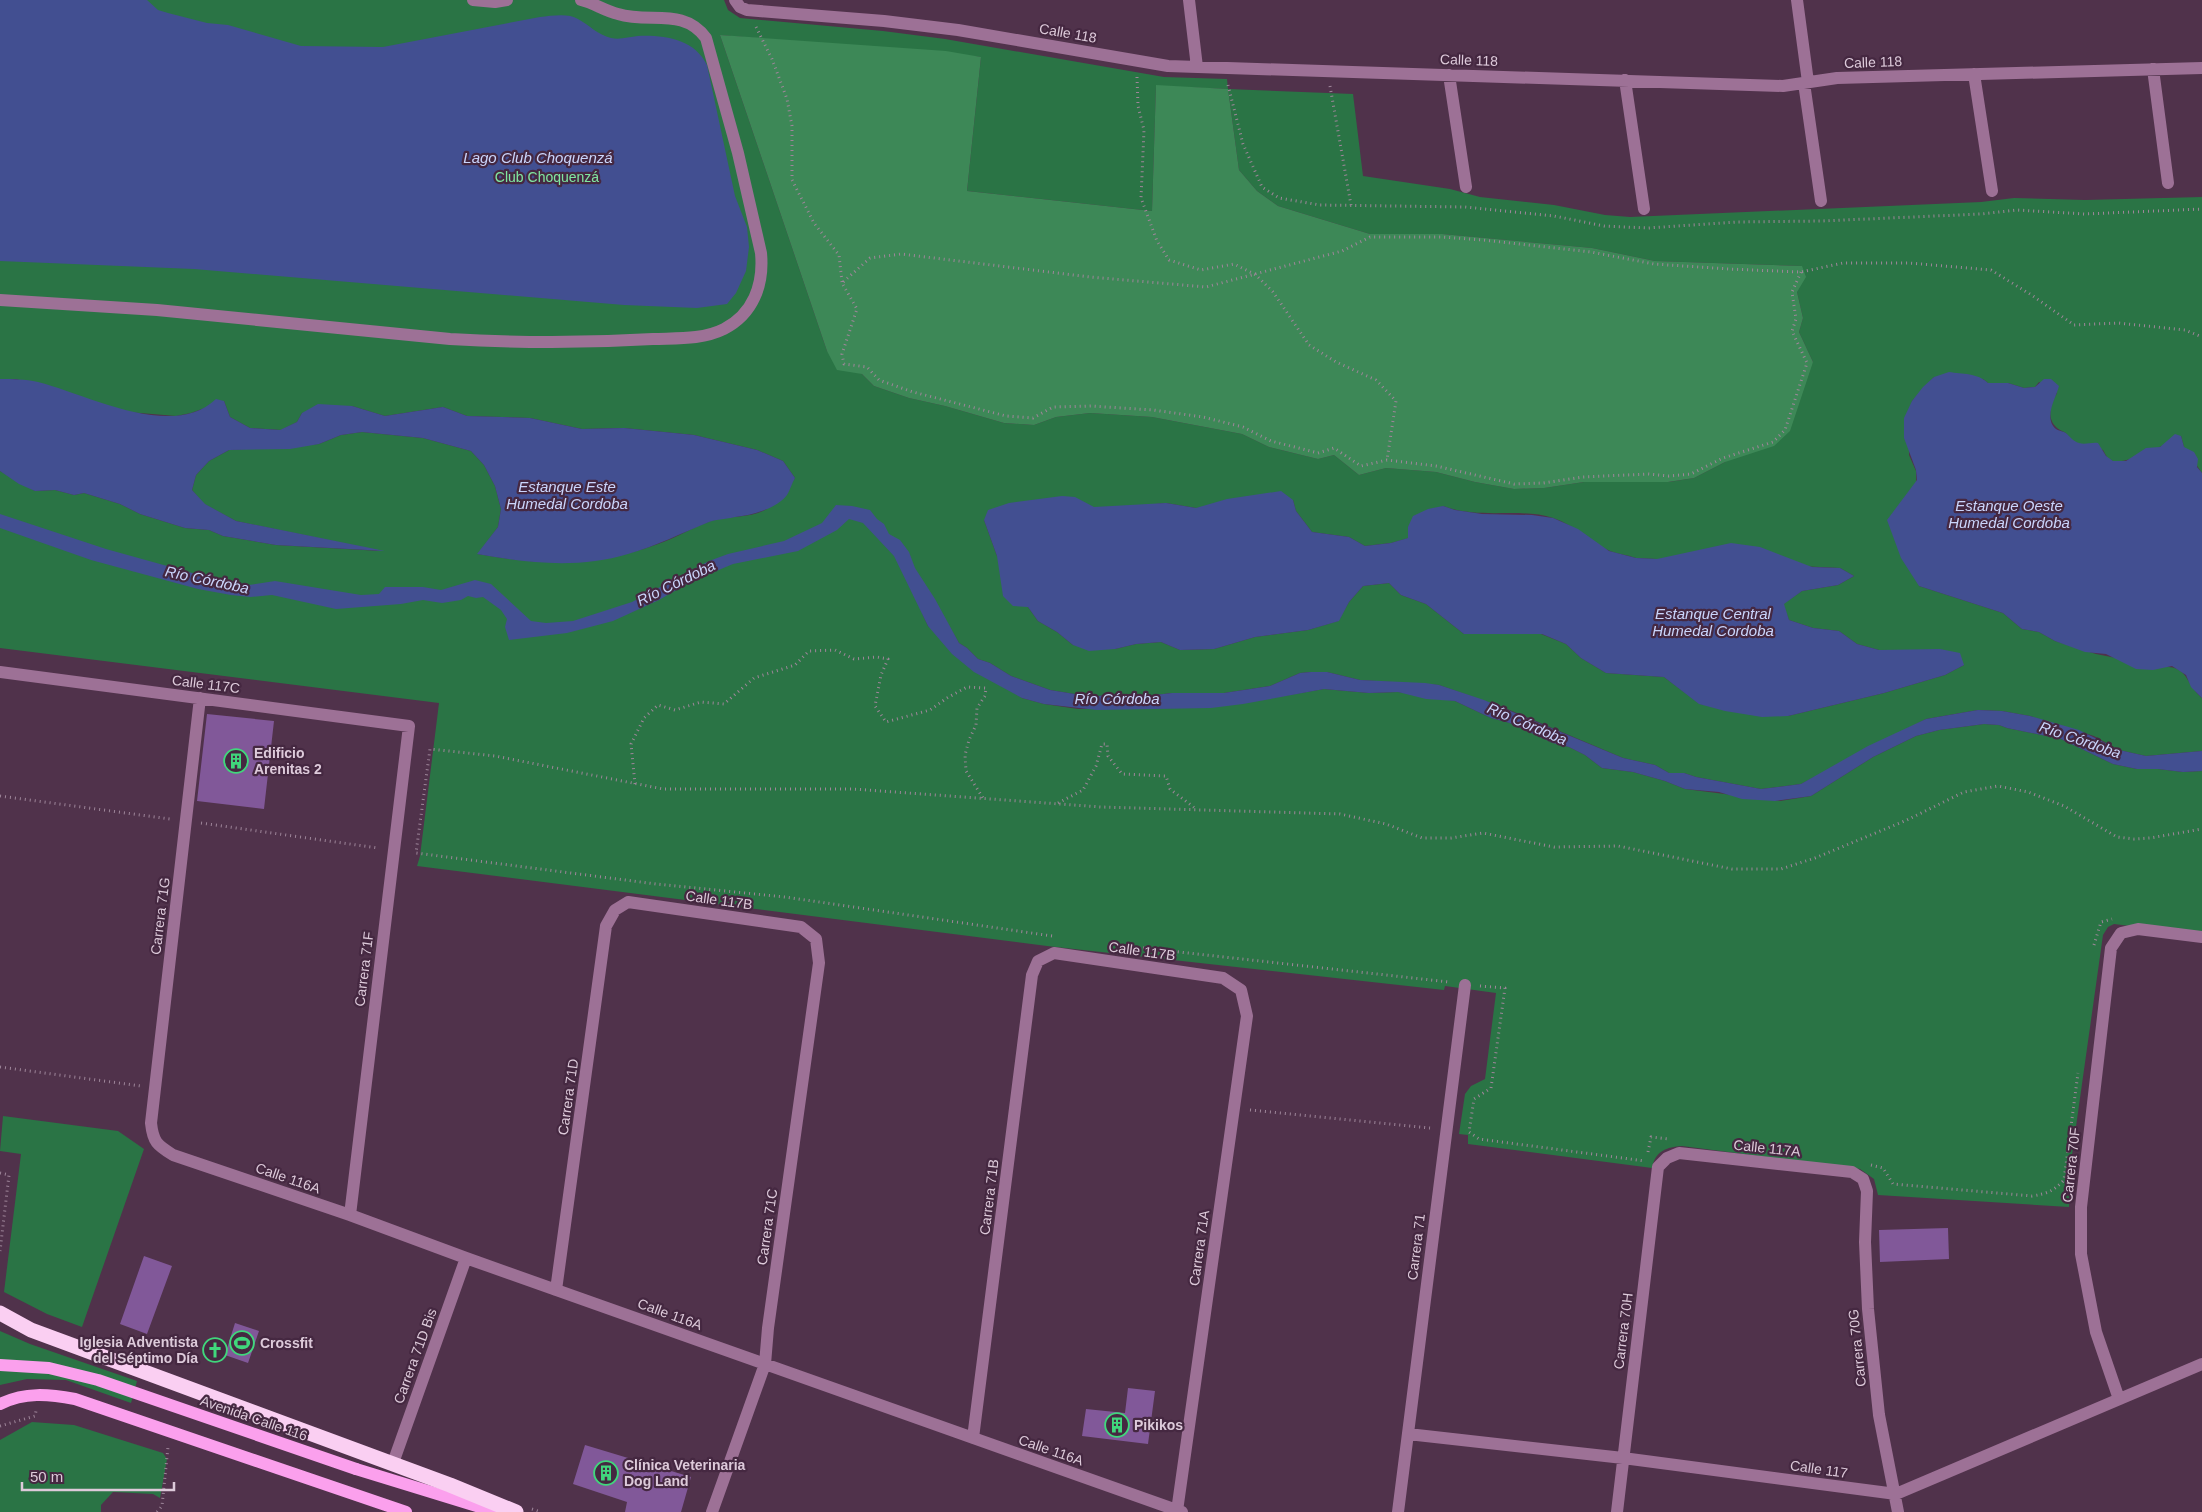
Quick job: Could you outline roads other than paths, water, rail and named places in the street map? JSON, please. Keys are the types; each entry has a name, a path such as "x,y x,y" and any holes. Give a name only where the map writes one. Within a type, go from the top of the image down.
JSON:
{"highway":[{"path":"0,1313 31,1330 393,1463 516,1512"}],"main road":[{"name":"Avenida Calle 116","path":"0,1365 49,1368 98,1380 356,1468 496,1512"},
{"path":"0,1404 13,1398 38,1394 75,1399 406,1512"}],"street":[{"path":"473,0 495,2 507,0"},
{"path":"0,300 156,310 450,339 490,341 634,340 704,337 724,330 741,318 756,298 763,270 762,254 738,153 706,38 700,30 686,21 676,18 641,18 619,15 581,0"},
{"path":"1188,0 1197,67"},
{"path":"1797,0 1821,201"},
{"name":"Calle 118","path":"737,3 747,10 839,16 958,30 1168,66 1783,86 1838,78 2202,68"},
{"path":"2153,69 2168,183"},
{"path":"1974,74 1992,191"},
{"path":"1449,75 1466,187"},
{"path":"1625,80 1644,209"},
{"name":"Calle 117C","path":"0,672 408,726"},
{"name":"Carrera 71G","path":"153,1138 151,1123 200,698"},
{"name":"Carrera 71F","path":"350,1215 408,726"},
{"name":"Calle 117B","path":"615,910 628,902 801,927 816,939"},
{"name":"Carrera 71D","path":"556,1290 606,926 615,910"},
{"name":"Carrera 70F","path":"2120,1399 2096,1332 2081,1254 2081,1207 2111,948 2121,933 2138,929 2202,937"},
{"name":"Carrera 71C","path":"712,1512 765,1364 819,963 816,939"},
{"name":"Calle 117B","path":"1038,961 1054,953 1223,978 1241,990"},
{"name":"Carrera 71B","path":"973,1438 1032,975 1038,961"},
{"name":"Carrera 71","path":"1398,1512 1465,985"},
{"name":"Carrera 71A","path":"1180,1511 1247,1016 1241,990"},
{"name":"Calle 116A","path":"153,1138 161,1148 173,1155 350,1215 466,1258 1180,1511"},
{"name":"Calle 117A","path":"1667,1158 1680,1153 1852,1172 1863,1179"},
{"name":"Carrera 70H","path":"1617,1512 1658,1167 1667,1158"},
{"name":"Carrera 70G","path":"1863,1179 1867,1190 1865,1242 1868,1309 1879,1415 1898,1512"},
{"name":"Carrera 71D Bis","path":"393,1463 466,1258"},
{"path":"1896,1494 2202,1364"},
{"name":"Calle 117","path":"1408,1434 1623,1458 1896,1494"}],"water":[{"name":"Lago Club Choquenzá","path":"0,0 147,0 158,10 168,13 207,23 228,25 301,46 383,47 540,17 560,15 574,17 602,35 611,38 658,36 678,40 695,49 707,65 735,196 747,227 749,247 746,271 736,293 727,304 697,308 624,305 194,269 0,261"},
{"name":"Estanque Oeste Humedal Cordoba","path":"1949,372 1980,377 1988,383 2008,383 2024,388 2035,387 2044,379 2051,379 2059,386 2050,414 2052,424 2056,429 2066,433 2077,442 2084,444 2098,443 2106,456 2113,461 2126,461 2146,448 2160,447 2175,434 2181,436 2184,447 2194,452 2198,459 2197,467 2202,473 2202,698 2191,687 2186,675 2172,666 2153,670 2136,669 2106,654 2085,652 2055,641 2039,632 2022,629 2003,613 1919,586 1901,558 1887,520 1917,480 1916,470 1904,438 1904,418 1912,401 1923,387 1934,377"},
{"name":"Estanque Este Humedal Cordoba","path":"0,379 38,382 104,404 153,415 177,416 198,411 216,399 224,401 230,417 250,428 280,430 297,422 302,413 318,404 352,406 385,416 443,407 467,416 530,418 582,429 624,428 694,435 757,450 783,461 795,478 787,495 770,508 749,515 712,521 649,547 609,559 591,562 552,563 514,560 477,554 498,527 501,509 495,486 484,465 471,451 423,438 362,432 341,435 319,444 290,449 229,450 209,461 196,475 192,490 205,504 236,521 385,551 276,545 223,536 209,530 185,528 140,514 120,504 84,493 74,495 55,490 35,491 19,484 0,471"},
{"name":"Estanque Central Humedal Cordoba","path":"1281,491 1293,500 1296,511 1312,532 1349,537 1365,546 1391,543 1408,538 1408,527 1413,516 1428,509 1443,506 1455,510 1482,514 1532,515 1553,518 1578,529 1609,551 1636,558 1657,559 1731,543 1760,547 1812,567 1840,568 1854,576 1838,585 1802,591 1784,604 1789,620 1813,628 1839,631 1857,644 1879,650 1940,649 1960,653 1964,665 1945,675 1884,693 1788,716 1762,717 1725,711 1699,704 1664,677 1606,673 1581,658 1566,644 1542,634 1464,634 1426,604 1401,595 1389,583 1363,586 1349,602 1339,621 1308,630 1255,637 1214,649 1180,650 1161,642 1089,651 1073,645 1057,632 1038,621 1028,607 1013,606 1003,596 997,556 984,520 988,510 1009,503 1062,496 1075,497 1094,507 1166,503 1196,508 1227,499"},
{"name":"Río Córdoba","path":"836,505 870,510 884,524 889,534 900,540 909,552 915,568 935,599 959,643 978,659 990,663 1011,676 1050,690 1093,697 1111,694 1138,697 1172,693 1224,693 1270,686 1300,673 1311,672 1327,672 1360,680 1425,683 1439,685 1484,700 1623,758 1655,765 1669,773 1684,773 1761,789 1801,784 1868,746 1926,719 1978,710 2002,711 2030,716 2079,730 2119,750 2146,756 2202,751 2202,771 2183,772 2137,769 2113,764 2061,739 1999,725 1984,724 1939,730 1916,736 1873,757 1811,796 1775,801 1742,799 1719,792 1685,789 1633,772 1602,768 1585,755 1569,747 1553,743 1510,723 1491,718 1455,701 1426,699 1398,692 1369,693 1324,689 1211,708 1097,710 1044,704 1022,698 974,672 952,654 928,626 894,556 863,523 849,519 837,530 798,551 733,564 690,582 659,600 613,621 567,633 509,640 505,627 507,619 501,610 483,597 468,596 461,600 442,603 423,600 401,604 336,609 272,595 250,597 231,595 198,589 91,560 0,528 0,514 106,549 214,579 249,585 275,581 361,595 379,594 385,587 423,587 441,590 475,580 491,584 531,621 546,623 573,621 632,602 709,561 728,554 784,541 822,523"}],"place":[{"name":"Edificio Arenitas 2","path":"236,761"},
{"name":"Crossfit","path":"242,1343"},
{"name":"Iglesia Adventista del Séptimo Día","path":"215,1350"},
{"name":"Pikikos","path":"1117,1425"},
{"name":"Clínica Veterinaria Dog Land","path":"606,1473"}],"park label":[{"name":"Club Choquenzá","path":"547,177"}]}
